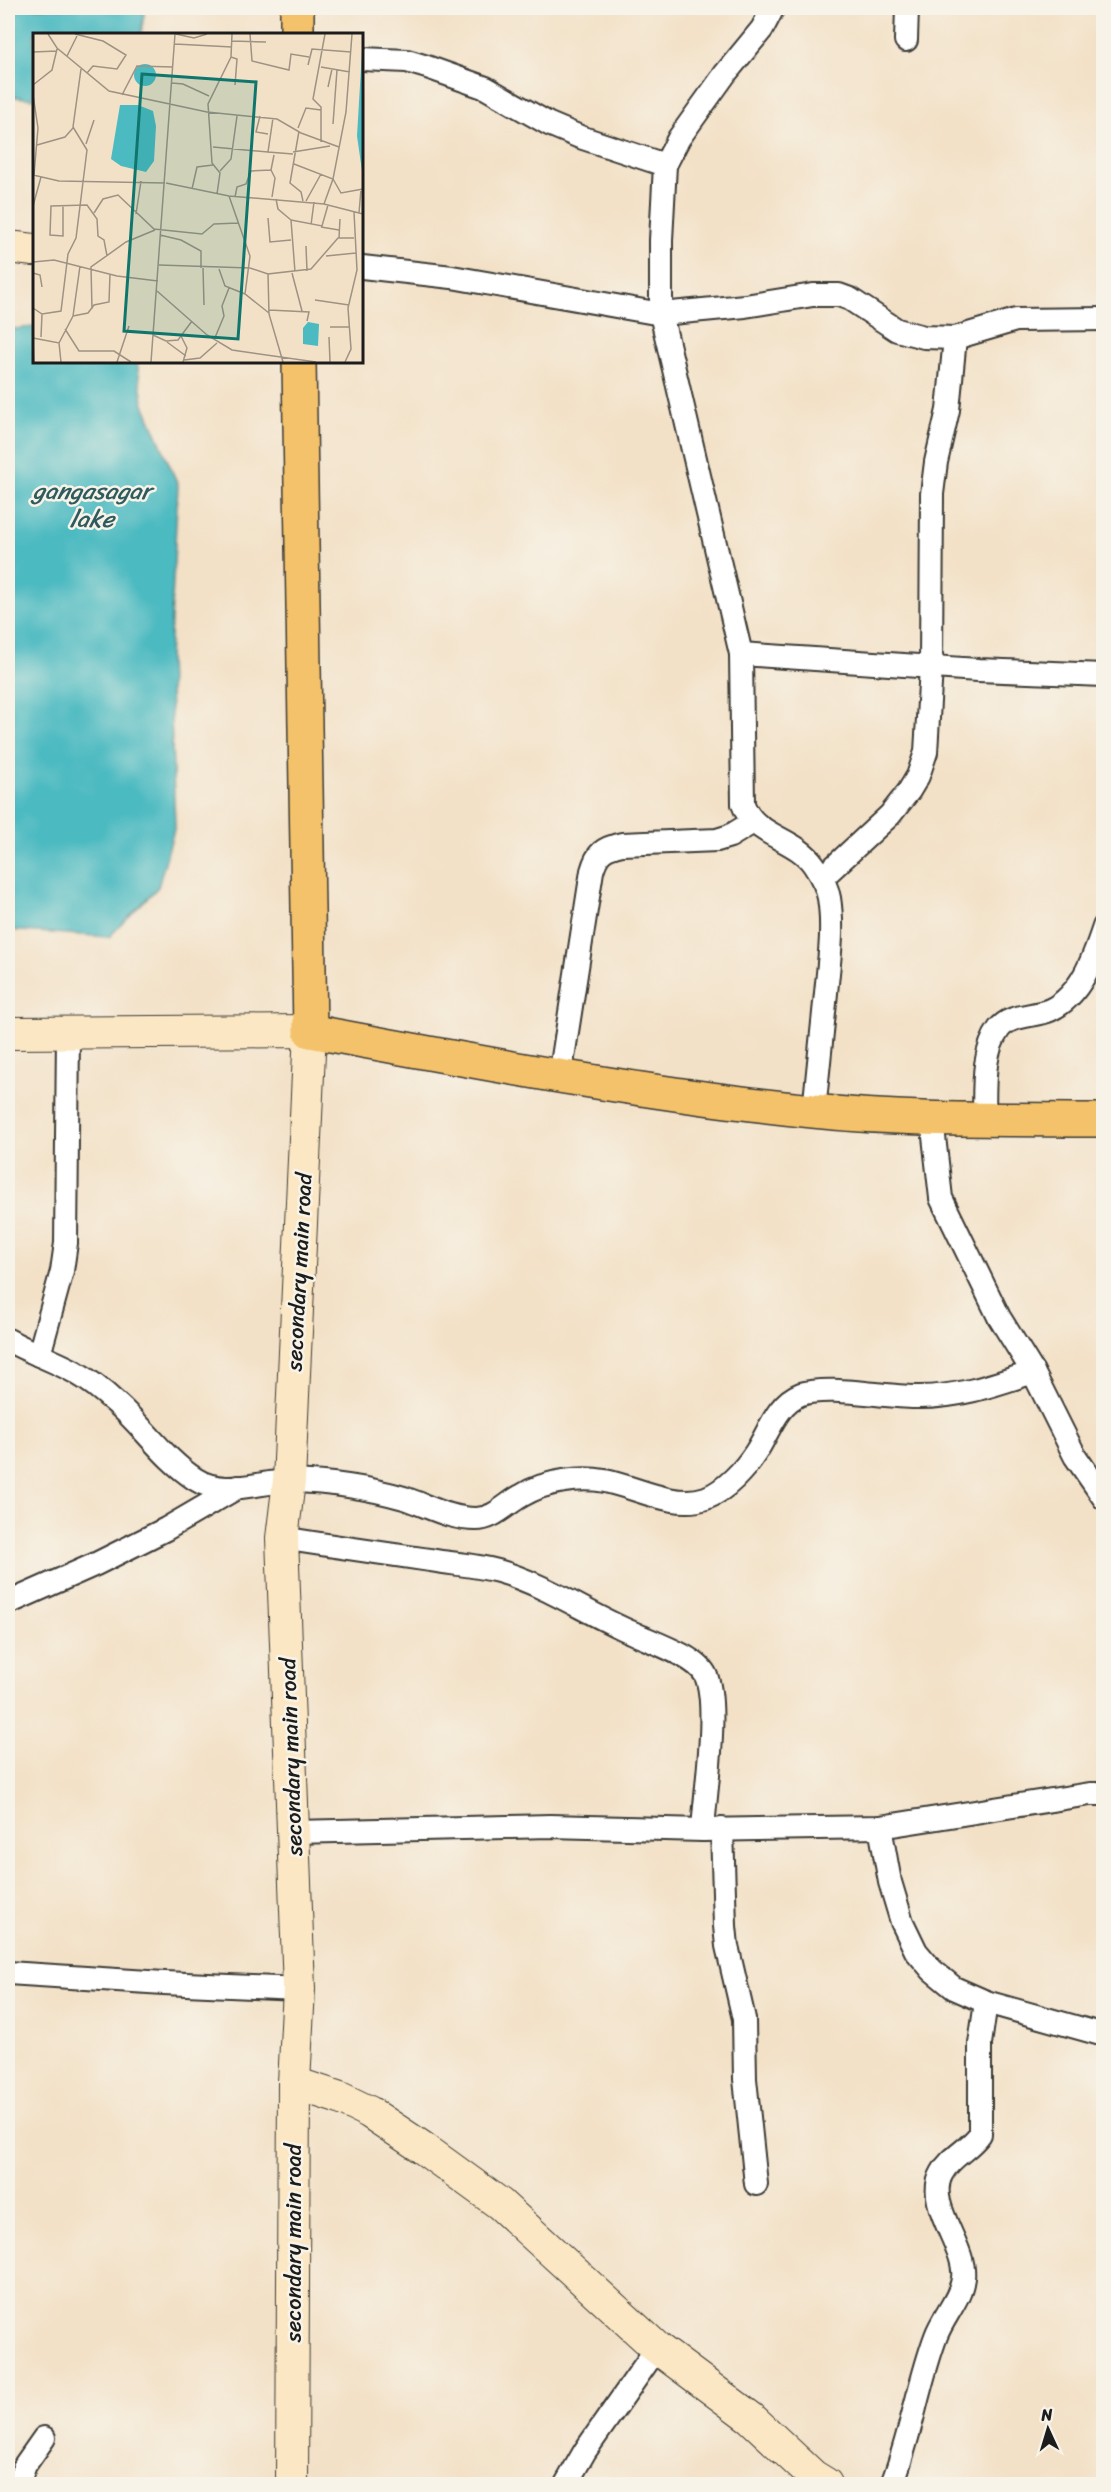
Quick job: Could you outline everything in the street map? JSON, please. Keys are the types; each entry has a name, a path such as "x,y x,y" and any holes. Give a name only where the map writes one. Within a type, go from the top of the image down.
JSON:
{"main road":[{"path":"297,8 297,33"},
{"path":"8,247 33,250"},
{"path":"299,363 310,1030"},
{"path":"8,1033 310,1030 560,1077 814,1111 932,1119 1104,1120"},
{"name":"secondary main road","path":"292,2484 294,2083 299,1989 282,1538 289,1481 310,1030"},
{"path":"294,2083 340,2098 369,2112 500,2204 657,2349 752,2418 813,2476 826,2484"}],"street":[{"path":"773,8 762,29 725,74 679,138 665,165 661,240 661,314 741,654 741,789 746,814 753,822 793,846 812,862 822,878 828,895 831,915 830,951 814,1111"},
{"path":"906,40 907,8"},
{"path":"363,59 407,61 427,67 486,88 549,124 580,137 665,165"},
{"path":"363,267 452,277 661,314 745,306 828,294 850,299 881,322 910,335 955,338 1016,320 1104,320"},
{"path":"822,878 890,815 918,776 926,752 931,667 932,494 936,462 948,410 955,338"},
{"path":"741,654 931,667 1104,675"},
{"path":"560,1077 592,871 599,853 607,847 622,844 717,840 730,836 753,822"},
{"path":"984,1119 986,1062 1000,1027 1009,1020 1050,1010 1065,999 1078,984 1094,957 1104,927"},
{"path":"39,1355 62,1271 66,1243 68,1033"},
{"path":"932,1119 941,1198 999,1317 1033,1372 1075,1456 1104,1498"},
{"path":"8,1340 78,1373 118,1404 158,1448 195,1479 221,1488 289,1481 357,1488 404,1498 447,1514 478,1519 490,1516 520,1496 541,1486 565,1481 602,1480 671,1499 689,1501 707,1498 728,1484 754,1454 787,1401 799,1395 832,1390 878,1396 942,1396 968,1392 1033,1372"},
{"path":"8,1603 96,1564 166,1529 238,1487"},
{"path":"282,1538 497,1570 532,1583 601,1619 676,1652 705,1673 711,1700 712,1829 728,1946 744,2019 745,2079 756,2184"},
{"path":"294,1832 550,1826 712,1829 880,1827 1090,1794 1104,1794"},
{"path":"880,1827 890,1882 902,1922 916,1951 932,1970 954,1988 986,2002 1104,2035"},
{"path":"8,1972 164,1983 299,1989"},
{"path":"892,2484 903,2457 936,2335 963,2279 962,2263 942,2210 938,2182 942,2172 974,2143 980,2134 980,2044 986,2002"},
{"path":"566,2484 585,2451 657,2349"},
{"path":"18,2484 25,2465 44,2438"}],"water":[{"path":"8,8 145,8 141,33 33,33 33,99 8,96"},
{"name":"gangasagar lake","path":"8,323 14,329 33,327 33,363 137,363 143,402 178,485 169,659 175,826 158,887 109,937 8,930"}]}
